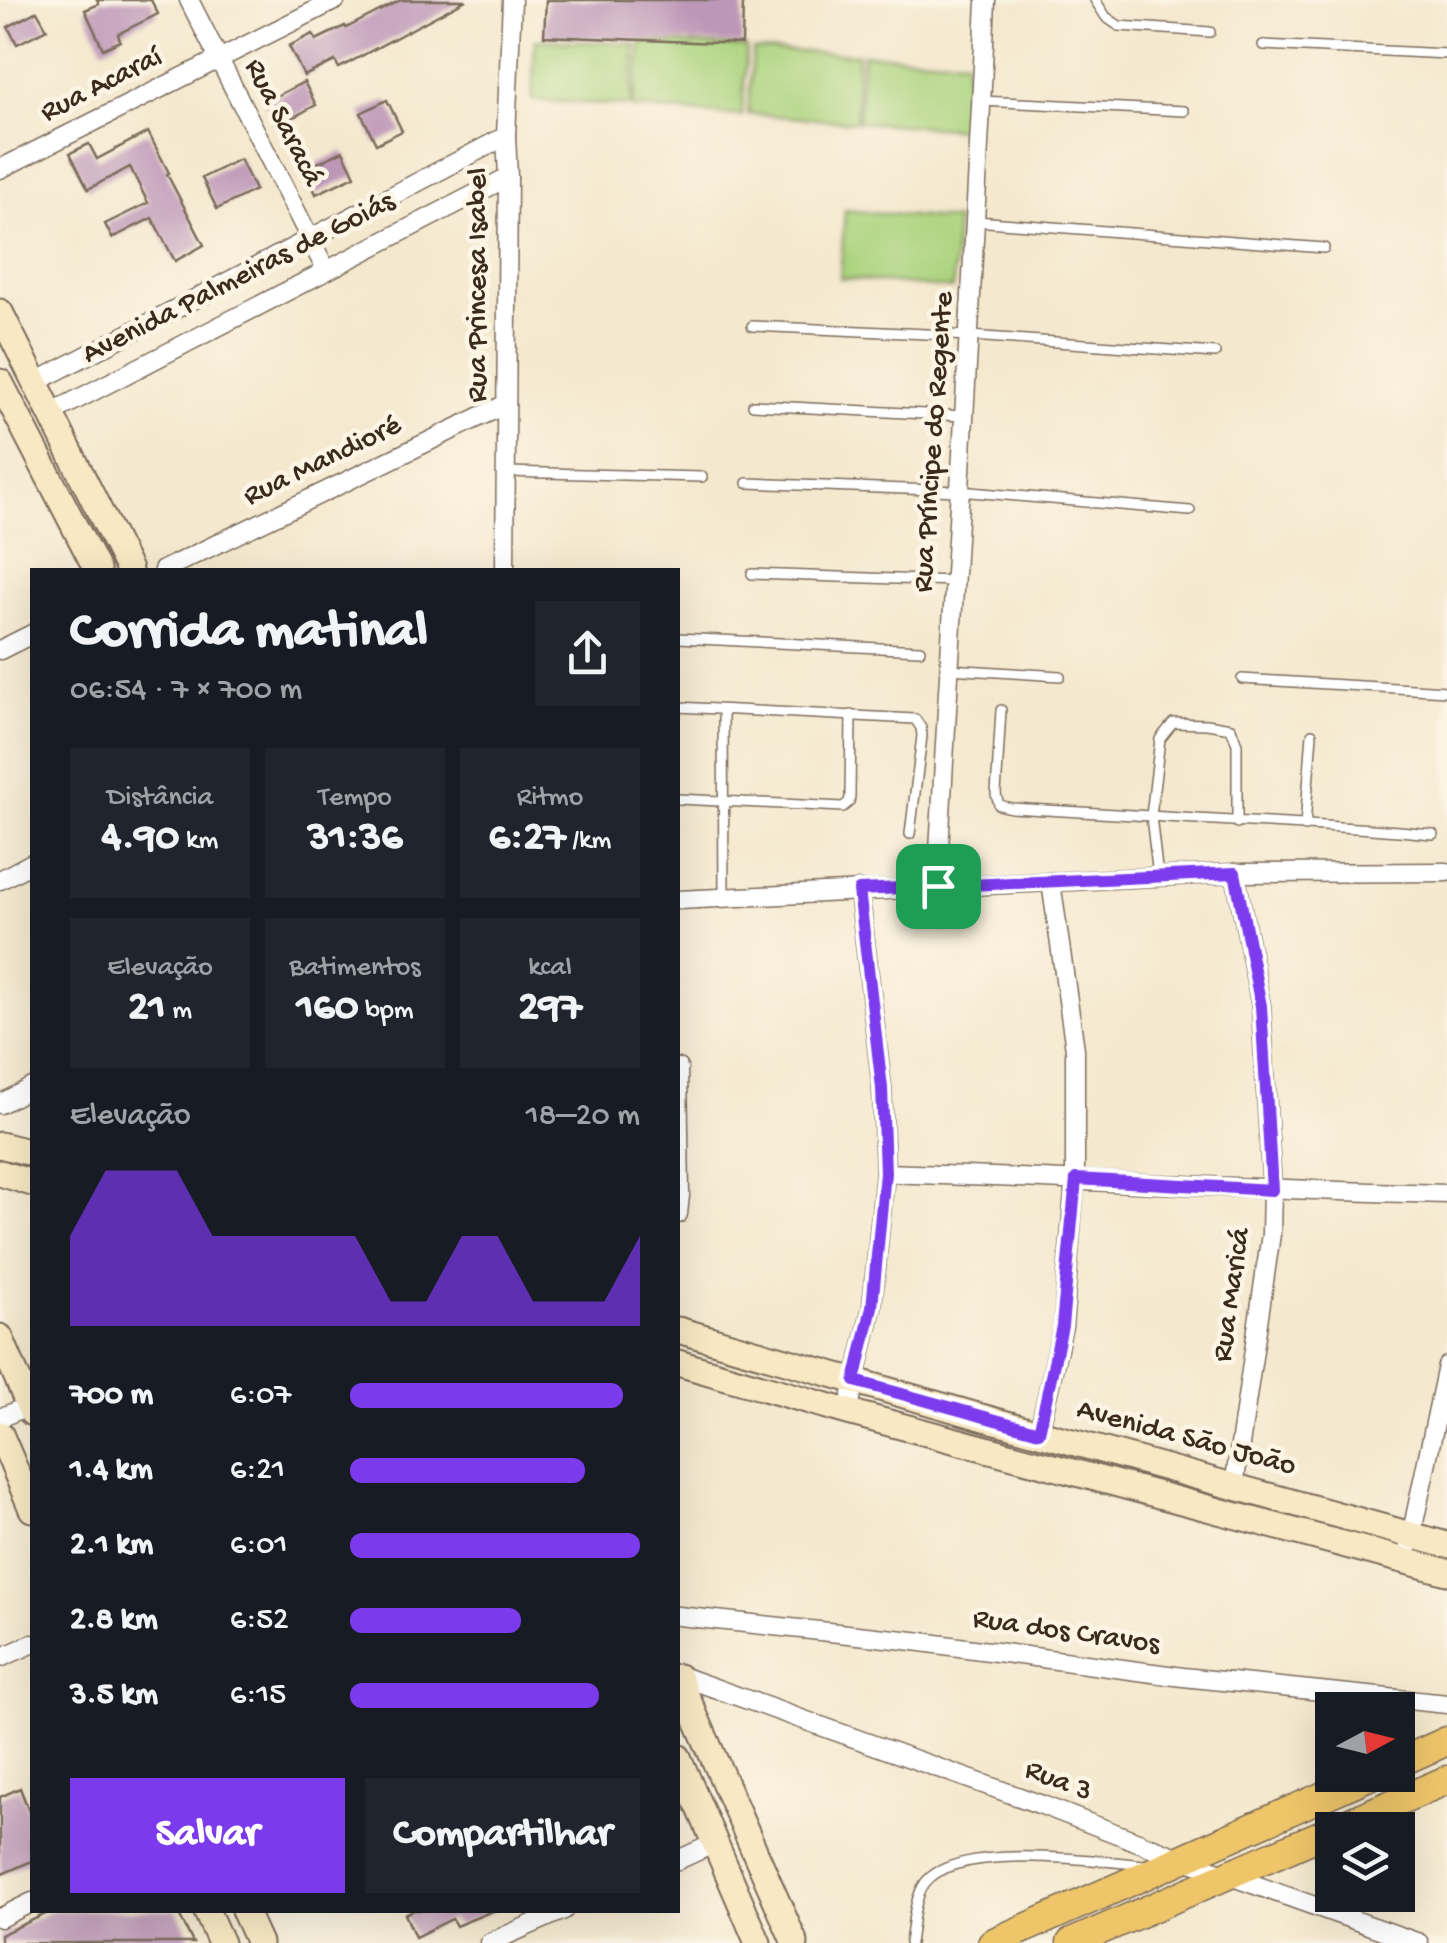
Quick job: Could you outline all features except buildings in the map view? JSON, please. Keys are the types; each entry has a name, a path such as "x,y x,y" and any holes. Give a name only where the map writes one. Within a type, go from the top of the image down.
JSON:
{"main road":[{"path":"1415,1755 1447,1741"},
{"path":"1071,1943 1447,1780"},
{"path":"992,1943 1331,1792"}],"street":[{"name":"Rua Saracá","path":"189,0 326,270"},
{"name":"Rua Acaraí","path":"0,169 336,0"},
{"name":"Rua Princesa Isabel","path":"505,568 506,136 512,0"},
{"name":"Rua Príncipe do Regente","path":"938,886 986,0"},
{"name":"Avenida Palmeiras de Goiás","path":"3,393 36,382 506,136"},
{"name":"Avenida Palmeiras de Goiás","path":"12,433 508,177"},
{"path":"0,312 128,568"},
{"path":"3,393 12,433 96,568"},
{"name":"Rua Mandioré","path":"168,568 506,404"},
{"path":"0,650 30,635"},
{"path":"0,880 30,865"},
{"path":"680,900 1235,873 1447,872"},
{"name":"Rua Maricá","path":"1234,1486 1271,1234 1272,1190 1261,1006 1235,873"},
{"path":"1039,1432 1062,1326 1076,1179 1075,1048 1051,882"},
{"path":"848,1412 872,1307 885,1173 882,1088 859,890"},
{"path":"0,1104 30,1087"},
{"path":"0,1145 30,1152"},
{"path":"0,1173 30,1181"},
{"path":"885,1173 1447,1194"},
{"name":"Avenida São João","path":"680,1331 1234,1486 1408,1547 1447,1572"},
{"path":"0,1337 30,1405"},
{"name":"Avenida São João","path":"680,1364 848,1412 1408,1547 1447,1545"},
{"path":"1408,1547 1447,1366"},
{"path":"0,1418 30,1407"},
{"path":"0,1434 30,1503"},
{"name":"Rua dos Cravos","path":"680,1616 914,1641 1183,1677 1447,1704"},
{"path":"0,1658 30,1645"},
{"name":"Rua 3","path":"680,1677 1042,1804 1172,1862 1228,1874 1419,1943"},
{"path":"680,1681 795,1943"},
{"path":"680,1762 758,1943"},
{"path":"680,1859 715,1844"},
{"path":"0,1918 30,1903"},
{"path":"213,1913 221,1943"},
{"path":"245,1913 258,1943"},
{"path":"489,1943 557,1913"}],"lane":[{"path":"1095,0 1106,18 1119,26 1210,32"},
{"path":"1263,45 1447,54"},
{"path":"982,102 1184,111"},
{"path":"976,220 1324,248"},
{"path":"752,326 970,336 1214,354"},
{"path":"754,405 963,416"},
{"path":"506,472 702,477"},
{"path":"747,484 960,491 1190,511"},
{"path":"752,574 954,580"},
{"path":"680,638 920,650"},
{"path":"949,669 1060,676"},
{"path":"1242,679 1447,691"},
{"path":"680,707 915,718 922,728 910,834"},
{"path":"723,710 724,897"},
{"path":"1001,710 996,794 999,805 1433,834"},
{"path":"680,799 842,807 850,798 851,715"},
{"path":"1158,877 1151,816 1160,739 1173,723 1231,728 1236,744 1237,822"},
{"path":"1306,826 1312,734"},
{"path":"910,1943 925,1883 942,1868 1017,1855 1172,1862"}],"green space":[{"path":"535,40 635,44 631,106 532,100"},
{"path":"641,42 747,47 742,116 633,108"},
{"path":"753,50 858,54 856,122 748,114"},
{"path":"863,54 967,60 965,129 858,122"},
{"path":"845,210 956,220 953,289 840,278"}],"route":[{"path":"1235,873 1261,1006 1272,1190 1076,1179 1062,1326 1039,1432 855,1381 872,1307 885,1173 882,1088 859,890 938,886 1235,873"}]}
